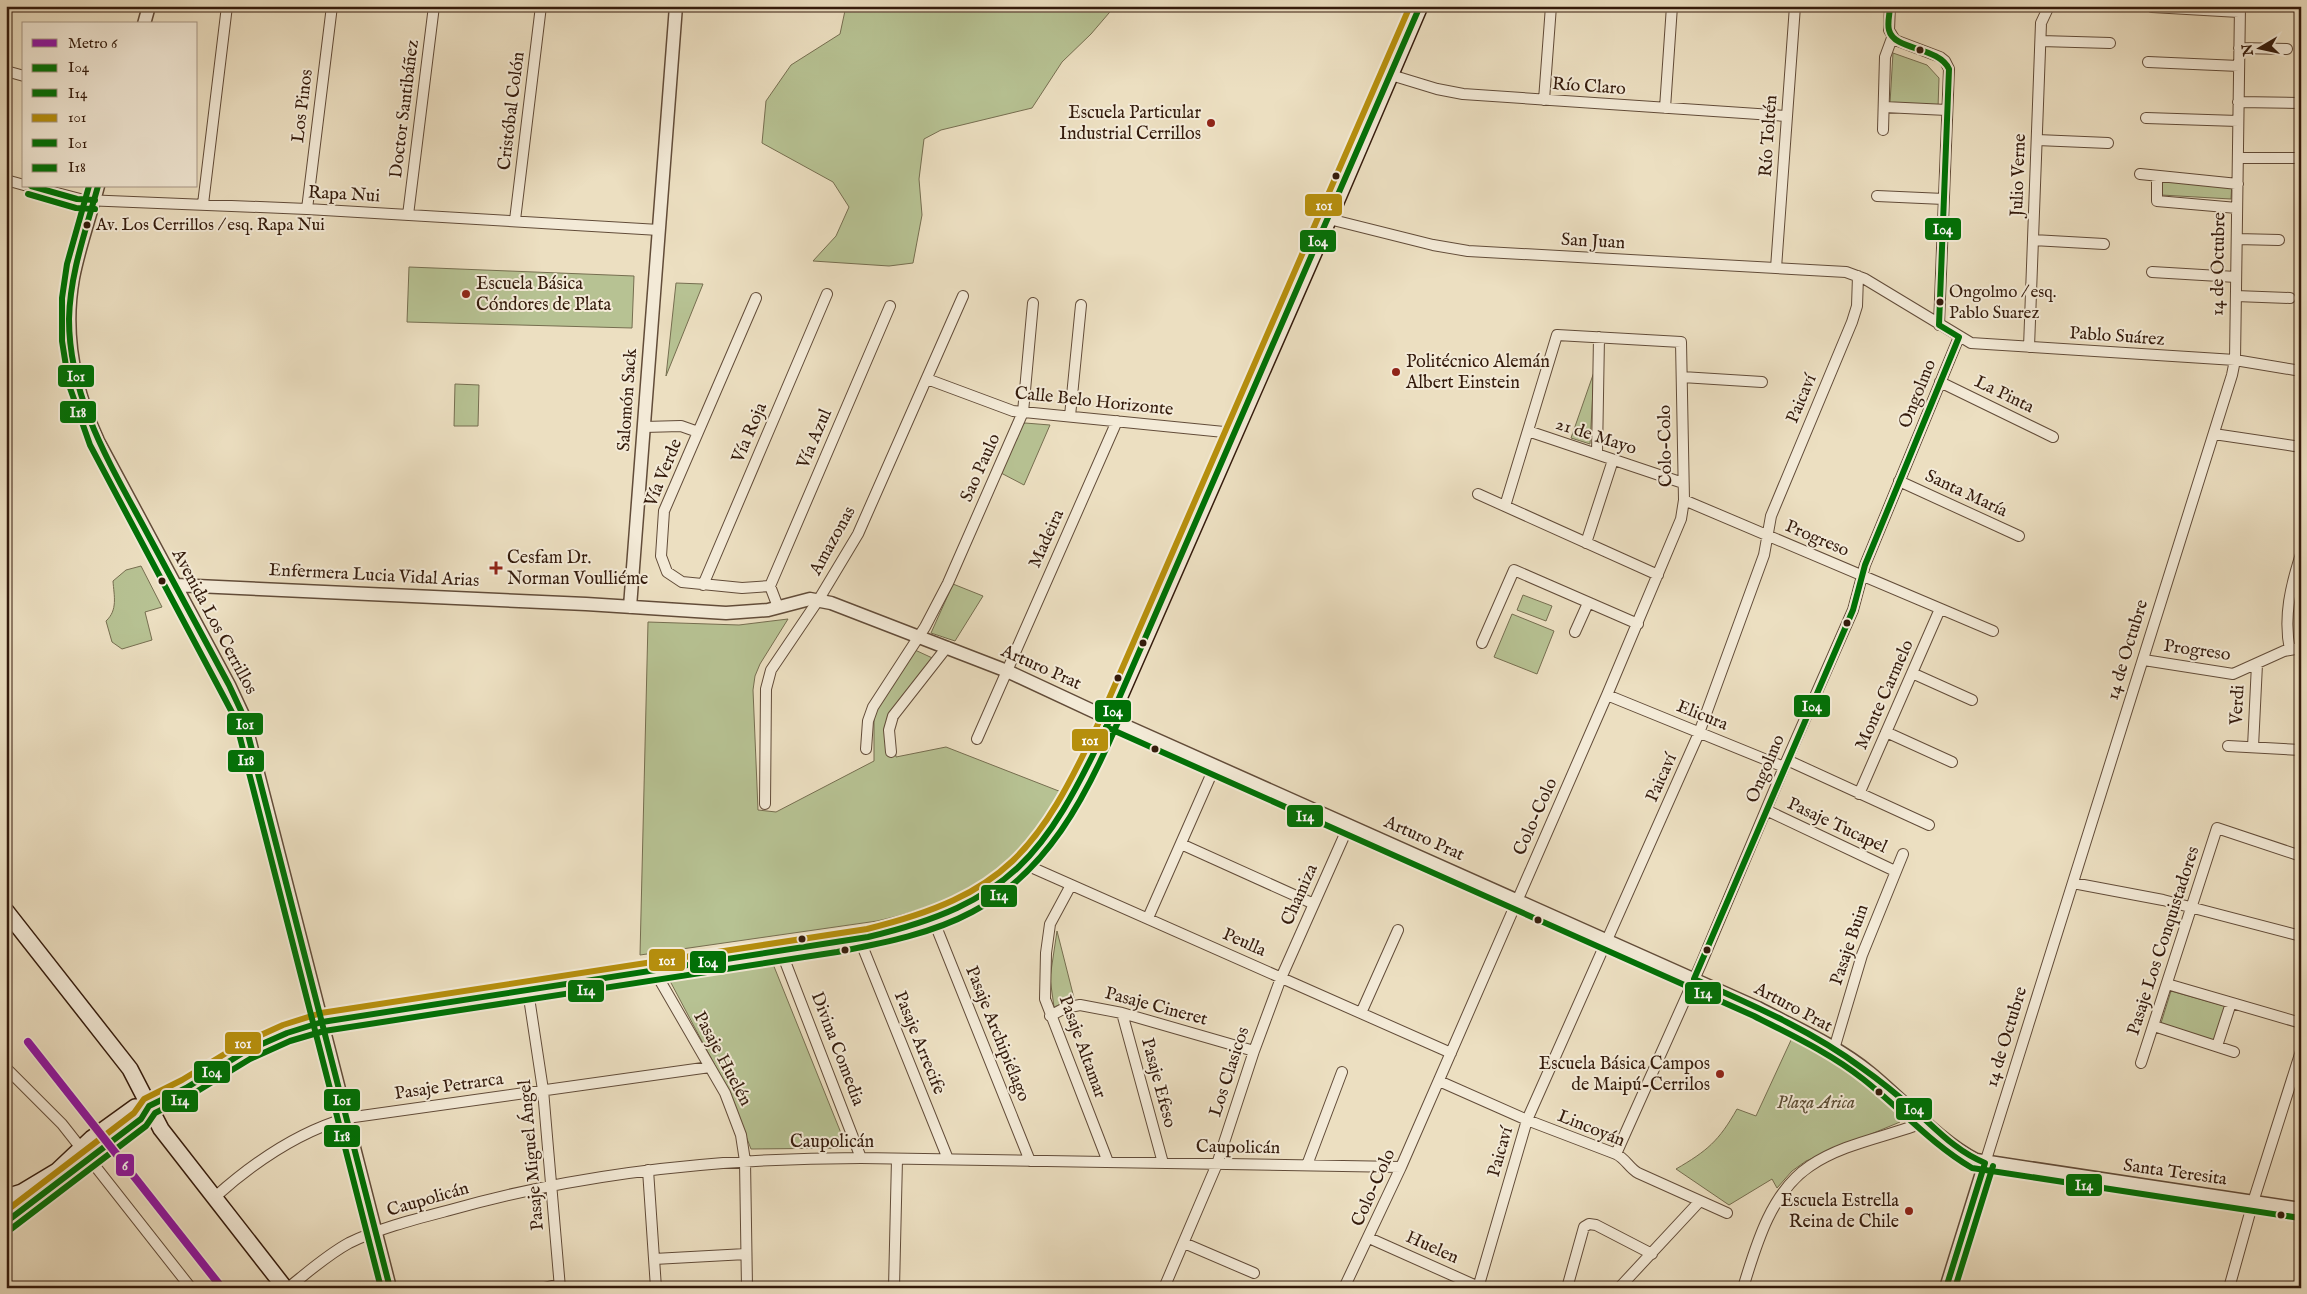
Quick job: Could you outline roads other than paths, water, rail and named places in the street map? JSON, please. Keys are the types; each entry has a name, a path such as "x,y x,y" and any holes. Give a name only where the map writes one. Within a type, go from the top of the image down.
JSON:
{"main road":[{"path":"6,1197 22,1192 91,1148 136,1114 139,1106 149,1106 186,1088 246,1051 287,1033 322,1022 656,972 898,930 933,919 980,898 1024,864 1044,842 1062,817 1110,719 1420,6"},
{"path":"6,911 130,1069 161,1129 286,1288"},
{"path":"6,1222 54,1187 91,1148"}],"street":[{"path":"144,22 148,6"},
{"path":"203,204 227,6"},
{"name":"Los Pinos","path":"307,210 332,6"},
{"name":"Doctor Santibáñez","path":"408,215 434,6"},
{"name":"Cristóbal Colón","path":"515,220 541,6"},
{"name":"Salomón Sack","path":"630,607 676,6"},
{"path":"1544,100 1551,6"},
{"path":"1664,108 1672,6"},
{"name":"Río Toltén","path":"1776,268 1795,6"},
{"path":"1890,6 1889,30 1892,38 1897,43 1937,56 1945,62 1949,69 1939,325"},
{"name":"Julio Verne","path":"2029,347 2042,18 2049,6"},
{"path":"2152,6 2240,9"},
{"name":"14 de Octubre","path":"1946,1288 2144,660 2235,360 2240,9"},
{"path":"1883,130 1886,52 1892,38"},
{"path":"2041,41 2110,43"},
{"path":"2239,48 2286,49"},
{"path":"2148,62 2239,66"},
{"path":"6,71 22,75"},
{"name":"Río Claro","path":"1391,75 1456,93 1787,116"},
{"path":"2238,102 2300,103"},
{"path":"1884,107 1947,110"},
{"path":"2146,118 2238,121"},
{"path":"2037,140 2108,143"},
{"path":"2238,158 2301,158"},
{"path":"2140,174 2238,184"},
{"path":"2157,177 2157,201 2237,208"},
{"path":"6,180 22,184"},
{"name":"Rapa Nui","path":"37,188 77,199 515,220 659,230"},
{"name":"Avenida Los Cerrillos","path":"98,188 76,264 71,296 70,335 76,381 87,417 98,441 229,684 243,715 390,1288"},
{"path":"1877,196 1944,199"},
{"name":"San Juan","path":"1329,219 1452,250 1838,271 1858,276"},
{"path":"2236,239 2279,240"},
{"path":"2033,240 2104,244"},
{"path":"2152,272 2236,277"},
{"name":"Pablo Suárez","path":"1858,276 1959,337 1978,344 2235,360 2301,371"},
{"name":"Paicaví","path":"1479,1287 1527,1120 1700,733 1764,555 1771,516 1852,322 1856,306 1858,276"},
{"name":"Vía Roja","path":"703,585 827,294"},
{"name":"Amazonas","path":"765,804 767,678 819,600 858,534 963,296"},
{"path":"2236,296 2290,298"},
{"name":"Vía Verde","path":"756,298 664,511 660,556 665,568 676,579 703,585 742,588 770,586"},
{"name":"Sao Paulo","path":"866,749 868,721 873,707 919,636 948,583 1023,412 1033,303"},
{"name":"Vía Azul","path":"770,586 890,306"},
{"path":"1070,416 1081,306"},
{"path":"1505,506 1557,335 1599,337 1597,454"},
{"name":"Colo-Colo","path":"1344,1288 1402,1167 1638,624 1681,519 1684,500 1681,342 1599,337"},
{"name":"Ongolmo","path":"1616,1154 1694,979 1785,764 1853,610 1865,565 1959,337"},
{"path":"1682,377 1762,382"},
{"name":"Calle Belo Horizonte","path":"927,379 995,406 1023,412 1234,433"},
{"name":"La Pinta","path":"1940,382 2053,437"},
{"name":"Madeira","path":"977,739 1117,421"},
{"path":"644,427 681,426 698,432"},
{"name":"21 de Mayo","path":"1528,431 1683,483"},
{"path":"2214,434 2301,447"},
{"path":"1586,543 1613,460"},
{"name":"Santa María","path":"1899,481 2019,536"},
{"path":"1478,494 1658,575"},
{"name":"Progreso","path":"1684,500 1993,631"},
{"path":"2296,649 2288,636 2289,600 2301,554"},
{"path":"1482,643 1514,570 1638,624"},
{"name":"Enfermera Lucia Vidal Arias","path":"176,585 630,607"},
{"path":"770,586 778,607"},
{"path":"630,607 726,613 755,612 810,599 819,600"},
{"name":"Arturo Prat","path":"819,600 1007,670 1110,719 1758,1008 1834,1049 1870,1074 1964,1153 1985,1163"},
{"path":"1574,632 1588,602"},
{"name":"Monte Carmelo","path":"1859,794 1940,609"},
{"path":"891,752 889,730 893,716 947,647"},
{"name":"Progreso","path":"2144,660 2227,674 2238,673 2296,649"},
{"name":"Verdi","path":"2252,747 2257,664"},
{"path":"1912,673 1972,700"},
{"name":"Elicura","path":"1607,695 1700,733 1785,764 1929,825"},
{"path":"1886,732 1952,762"},
{"name":"Verdi","path":"2228,746 2301,750"},
{"path":"1148,918 1215,766"},
{"name":"Pasaje Tucapel","path":"1766,810 1895,871"},
{"name":"Chamiza","path":"1281,978 1349,825"},
{"name":"Pasaje Los Conquistadores","path":"2142,1063 2217,828 2301,856"},
{"path":"1180,844 1314,904"},
{"name":"Pasaje Buin","path":"1834,1049 1862,955 1903,854"},
{"name":"Peulla","path":"1024,864 1451,1053"},
{"path":"2073,883 2192,907 2301,936"},
{"name":"Pasaje Altamar","path":"1072,885 1050,924 1046,953 1045,992 1050,1016 1108,1162"},
{"name":"Pasaje Archipiélago","path":"933,919 1030,1161"},
{"path":"1361,1013 1398,930"},
{"name":"Pasaje Arrecife","path":"859,938 948,1159"},
{"name":"Divina Comedia","path":"781,951 861,1158"},
{"name":"Pasaje Huelén","path":"656,972 737,1119 745,1161 746,1288"},
{"name":"Los Clasicos","path":"1164,1288 1217,1164 1281,978"},
{"path":"2167,984 2301,1023"},
{"name":"Pasaje Miguel Ángel","path":"528,991 543,1090 560,1286"},
{"path":"2218,1046 2231,1003"},
{"name":"Pasaje Cineret","path":"1050,1016 1065,1008 1080,1005 1122,1013 1254,1052"},
{"name":"Pasaje Efeso","path":"1122,1013 1163,1163"},
{"path":"2154,1026 2234,1052"},
{"path":"2229,1288 2253,1202 2301,1051"},
{"name":"Pasaje Petrarca","path":"215,1197 258,1162 291,1142 317,1129 347,1118 710,1067"},
{"path":"6,1068 91,1148 191,1288"},
{"path":"1307,1165 1342,1072"},
{"name":"Lincoyán","path":"1438,1081 1527,1120 1616,1154 1638,1174 1726,1213"},
{"path":"1743,1288 1757,1244 1777,1203 1790,1184 1810,1166 1832,1155 1914,1126 1924,1120"},
{"name":"Caupolicán","path":"286,1288 331,1254 376,1232 466,1205 552,1186 648,1170 745,1161 861,1158 1402,1167"},
{"path":"894,1288 897,1159"},
{"name":"Santa Teresita","path":"1985,1163 2301,1209"},
{"path":"648,1170 656,1288"},
{"path":"1619,1288 1699,1202"},
{"path":"1567,1288 1584,1227 1589,1224 1596,1225 1652,1254"},
{"name":"Huelen","path":"1369,1238 1479,1287"},
{"path":"1184,1242 1254,1273"},
{"path":"654,1259 746,1254"},
{"path":"544,1288 560,1286"}],"metro line":[{"name":"6","path":"28,1042 222,1288"}],"place":[{"name":"Escuela Particular Industrial Cerrillos","path":"1211,123"},
{"name":"Av. Los Cerrillos / esq. Rapa Nui","path":"87,225"},
{"name":"Escuela Básica Cóndores de Plata","path":"466,294"},
{"name":"Ongolmo / esq. Pablo Suarez","path":"1940,302"},
{"name":"Politécnico Alemán Albert Einstein","path":"1396,372"},
{"name":"Cesfam Dr. Norman Voulliéme","path":"496,568"},
{"name":"Escuela Básica Campos de Maipú-Cerrilos","path":"1720,1074"},
{"name":"Escuela Estrella Reina de Chile","path":"1909,1211"}],"park label":[{"name":"Plaza Arica","path":"1816,1103"}]}
